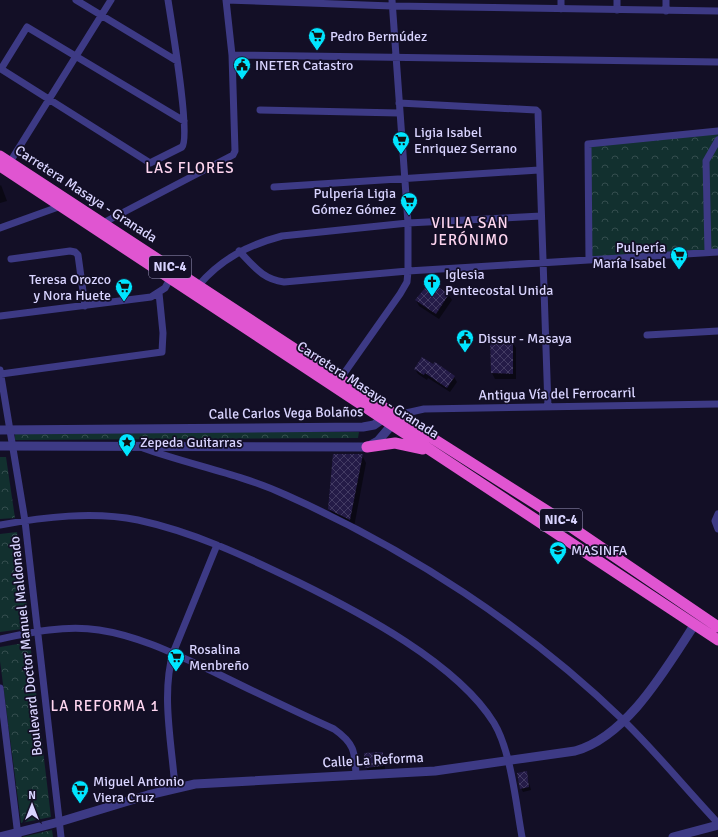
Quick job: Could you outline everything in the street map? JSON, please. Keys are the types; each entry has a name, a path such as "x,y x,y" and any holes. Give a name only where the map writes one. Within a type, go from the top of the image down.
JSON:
{"highway":[{"name":"Carretera Masaya - Granada","path":"0,156 5,164 61,206 170,279 395,420 555,516 718,627"},
{"name":"Carretera Masaya - Granada","path":"5,164 103,223 198,286 338,383 382,418 395,420 435,452 718,640"},
{"path":"367,447 395,444 412,445 435,452"}],"street":[{"path":"76,0 177,61"},
{"path":"5,164 50,100 111,0"},
{"path":"168,0 184,122 184,145 150,163 1,69 27,27 184,122"},
{"path":"103,223 233,155 235,152 232,54 226,0 460,3 512,8 718,11"},
{"path":"512,0 512,8"},
{"path":"561,0 561,9"},
{"path":"617,0 617,10"},
{"path":"666,0 666,11"},
{"path":"338,383 407,282 408,223 392,3"},
{"path":"232,54 396,58 718,62"},
{"path":"399,103 536,110 539,114 539,170 544,263 548,407"},
{"path":"260,110 399,113"},
{"path":"589,260 588,144 718,131"},
{"path":"708,253 706,161 718,140"},
{"path":"274,187 405,180 539,170"},
{"path":"0,228 61,206"},
{"path":"198,286 211,270 239,251 265,240 282,236 408,223 541,216"},
{"path":"11,259 70,251 75,252 78,255 85,306"},
{"path":"239,251 262,274 271,280 284,282 408,271 718,252"},
{"path":"0,316 151,297 165,288 170,279"},
{"path":"0,372 162,352 163,333 159,293"},
{"path":"647,335 718,331"},
{"name":"Boulevard Doctor Manuel Maldonado","path":"0,372 25,521 61,837"},
{"name":"Antigua Vía del Ferrocarril","path":"395,420 424,409 718,404"},
{"name":"Calle Carlos Vega Bolaños","path":"0,430 363,427 374,425 382,418"},
{"path":"0,446 367,447 378,441 395,420"},
{"path":"137,446 285,494 385,544 447,581 516,629 578,679 623,720 718,824 673,837"},
{"path":"718,514 715,521 718,529"},
{"path":"0,525 25,521 92,516 137,520 182,532 266,566 334,600 386,630 443,670 479,703 494,723 507,761 522,837"},
{"path":"175,788 166,688 168,671 172,653 217,545"},
{"name":"Calle La Reforma","path":"0,837 18,835 148,795 195,784 356,774 435,771 507,761 588,747 623,720 641,701 695,624"},
{"path":"0,639 37,631 72,629 99,630 131,638 172,653 334,729 349,741 353,748 356,774"},
{"name":"Boulevard Doctor Manuel Maldonado","path":"0,688 18,835"}],"green space":[{"path":"718,131 718,252 589,260 588,144"},
{"path":"15,432 359,432 358,438 15,440"},
{"path":"0,457 6,457 15,518 0,519"},
{"path":"17,532 30,628 0,632 0,534"},
{"path":"30,642 51,817 21,823 0,661 0,647"},
{"path":"52,830 53,837 22,837"}],"building":[{"name":"Iglesia Pentecostal Unida","path":"430,282 449,294 436,314 415,300"},
{"path":"490,336 510,336 510,341 513,341 513,374 491,373"},
{"path":"422,357 433,364 435,362 455,376 447,388 425,373 424,375 414,369"},
{"path":"333,454 363,454 350,520 328,509"},
{"path":"383,752 383,766 365,768 364,753"},
{"path":"527,771 529,787 520,789 517,773"}],"place":[{"name":"Pedro Bermúdez","path":"317,51"},
{"name":"INETER Catastro","path":"242,80"},
{"name":"Ligia Isabel Enriquez Serrano","path":"401,155"},
{"name":"Pulpería Ligia Gómez Gómez","path":"409,216"},
{"name":"Pulpería María Isabel","path":"679,270"},
{"name":"Iglesia Pentecostal Unida","path":"432,297"},
{"name":"Teresa Orozco y Nora Huete","path":"124,302"},
{"name":"Dissur - Masaya","path":"465,353"},
{"name":"Zepeda Guitarras","path":"127,457"},
{"name":"MASINFA","path":"558,565"},
{"name":"Rosalina Menbreño","path":"176,672"},
{"name":"Miguel Antonio Viera Cruz","path":"80,804"}],"district":[{"name":"LAS FLORES","path":"190,168"},
{"name":"VILLA SAN JERÓNIMO","path":"470,232"},
{"name":"LA REFORMA 1","path":"105,706"}]}
